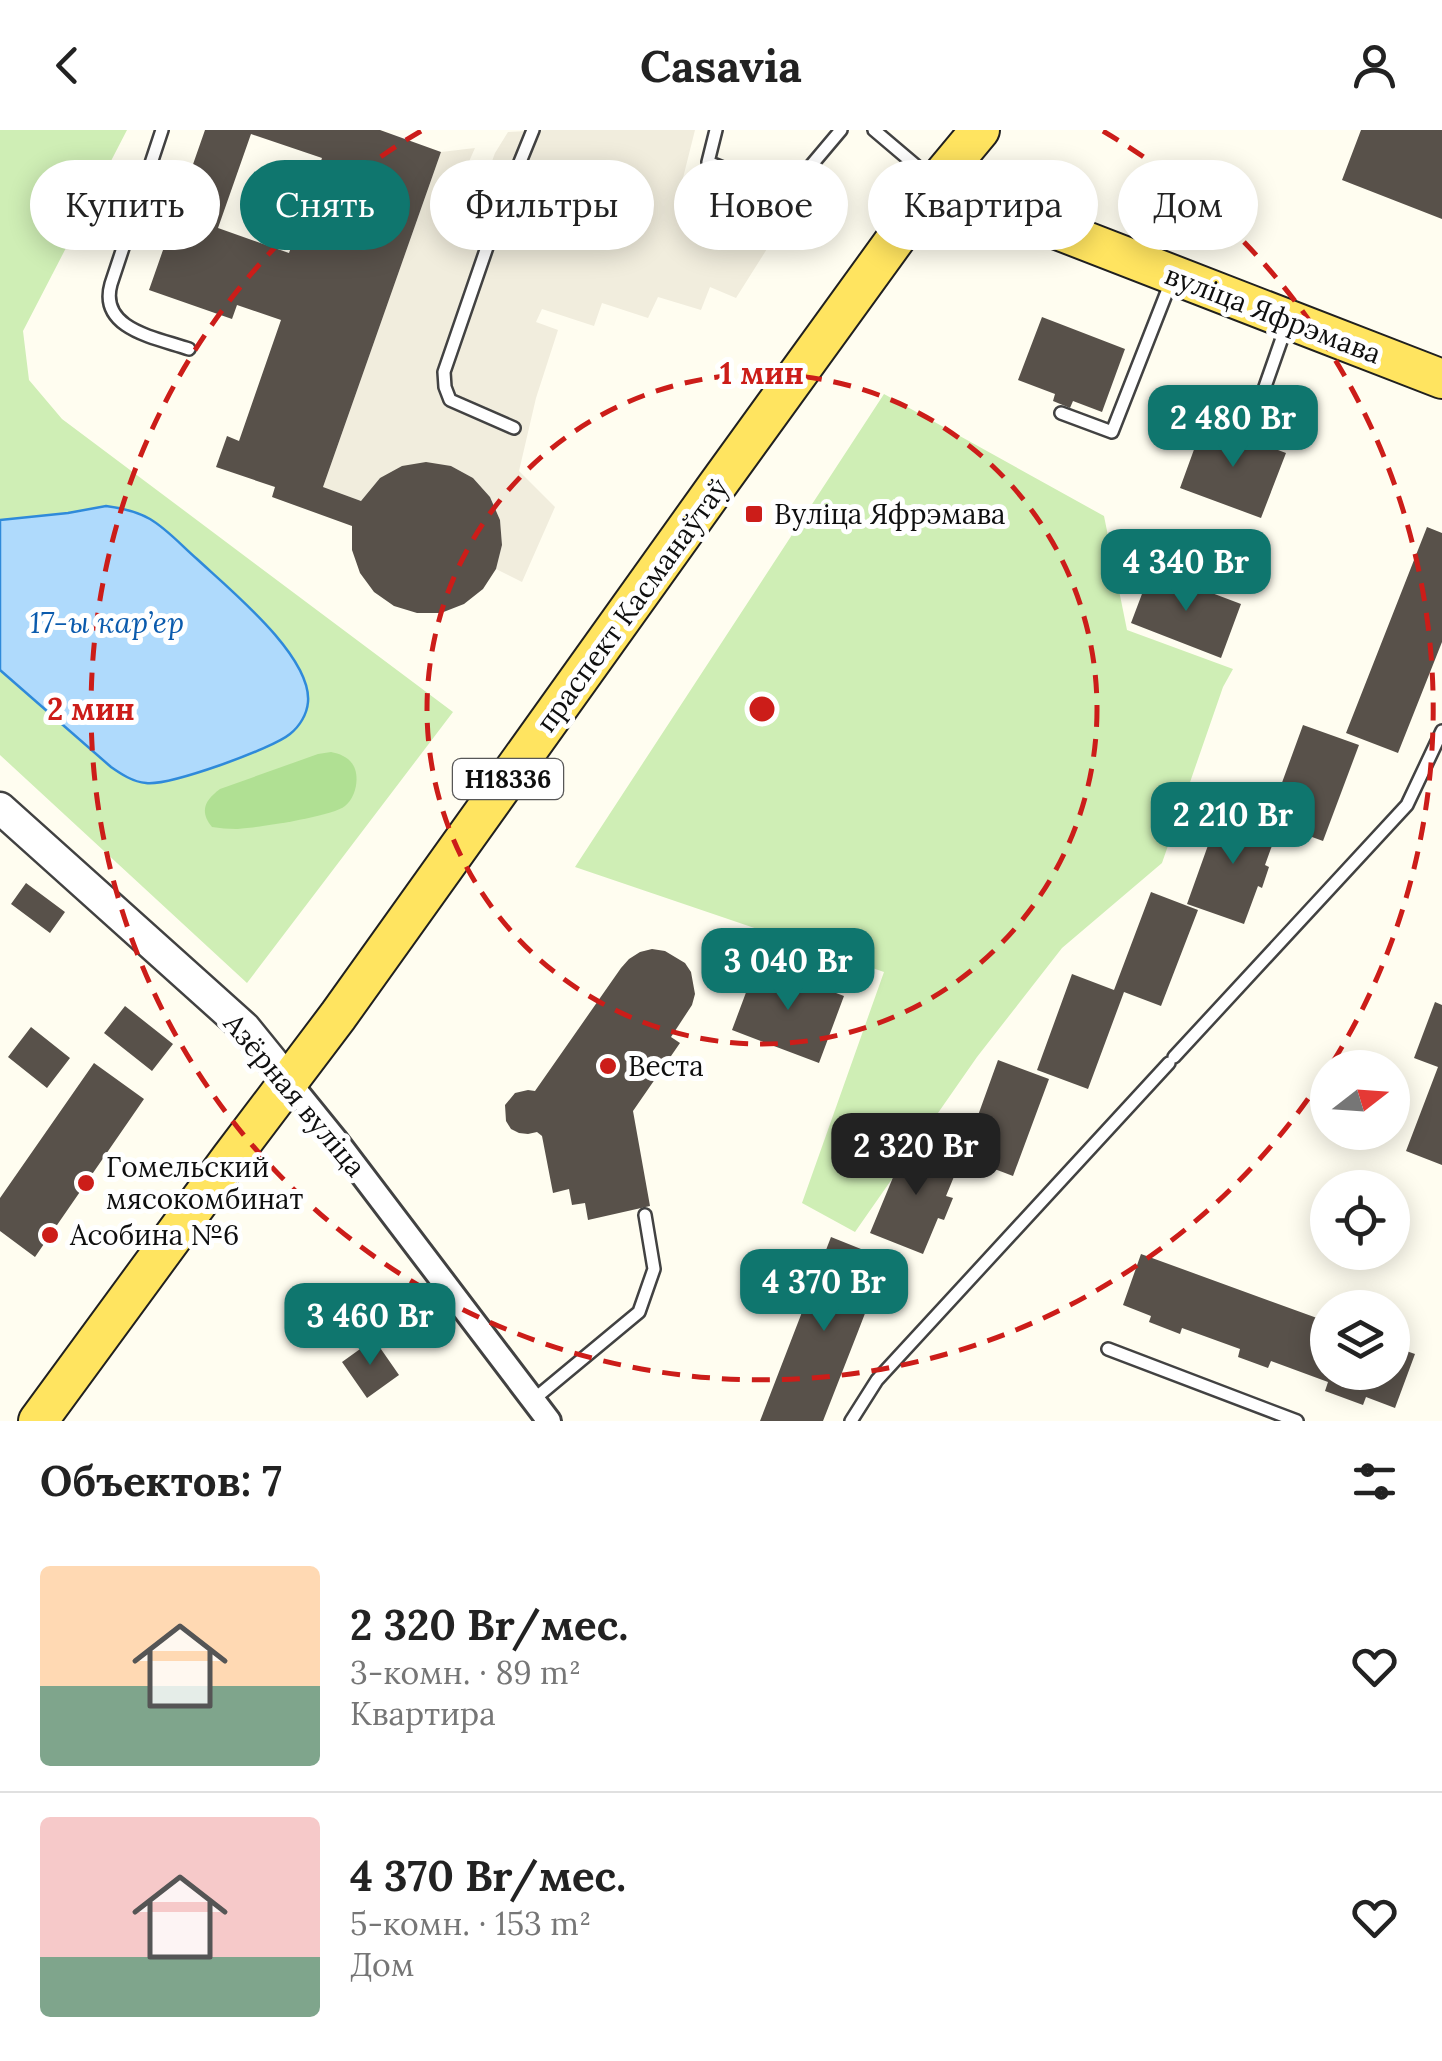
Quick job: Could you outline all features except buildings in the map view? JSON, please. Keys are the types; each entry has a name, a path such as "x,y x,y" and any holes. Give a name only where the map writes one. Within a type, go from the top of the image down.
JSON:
{"main road":[{"name":"праспект Касманаўтаў","path":"955,160 980,130"},
{"name":"вуліца Яфрэмава","path":"1098,246 1442,379"},
{"name":"праспект Касманаўтаў","path":"38,1421 338,1016 888,250"}],"street":[{"name":"Азёрная вуліца","path":"0,808 245,1028 335,1139 548,1421"}],"lane":[{"path":"162,130 111,284 109,302 123,325 189,349"},
{"path":"514,428 450,400 444,372 496,221 533,130"},
{"path":"716,130 708,162 787,194 841,130"},
{"path":"874,130 909,160"},
{"path":"1060,413 1112,432 1174,275"},
{"path":"1247,438 1288,320"},
{"path":"851,1421 877,1380 1407,806 1442,731"},
{"path":"533,1400 639,1312 654,1269 645,1215"},
{"path":"1108,1349 1297,1421"}],"green space":[{"path":"0,130 127,130 111,160 30,160 30,250 65,250 23,331 29,380 62,419 453,712 247,983 0,755"},
{"path":"884,394 1104,516 1127,630 1233,669 1223,687 1162,863 1062,948 977,1057 855,1232 802,1203 884,972 575,867"},
{"path":"331,752 345,757 355,769 355,789 345,806 309,818 246,828 212,827 208,821 205,806 220,789"}],"shaded area":[{"path":"695,130 688,160 674,160 674,250 766,250 736,298 710,287 701,310 658,297 648,318 602,303 594,326 542,309 536,322 558,330 536,398 519,471 555,507 522,582 496,569 502,545 500,520 490,497 473,478 451,466 380,478 361,501 323,487 406,250 410,250 430,183 430,250 654,250 654,160 492,160 508,132"},
{"path":"475,148 470,160 438,160 441,152"}],"water":[{"name":"17-ы кар’ер","path":"106,506 139,514 162,528 247,605 283,644 306,684 308,702 302,720 290,734 197,773 141,782 111,767 0,670 0,520"}],"place":[{"name":"Вуліца Яфрэмава","path":"754,514"},
{"name":"Веста","path":"608,1066"},
{"name":"Гомельский мясокомбинат","path":"86,1183"},
{"name":"Асобина №6","path":"50,1235"}]}
